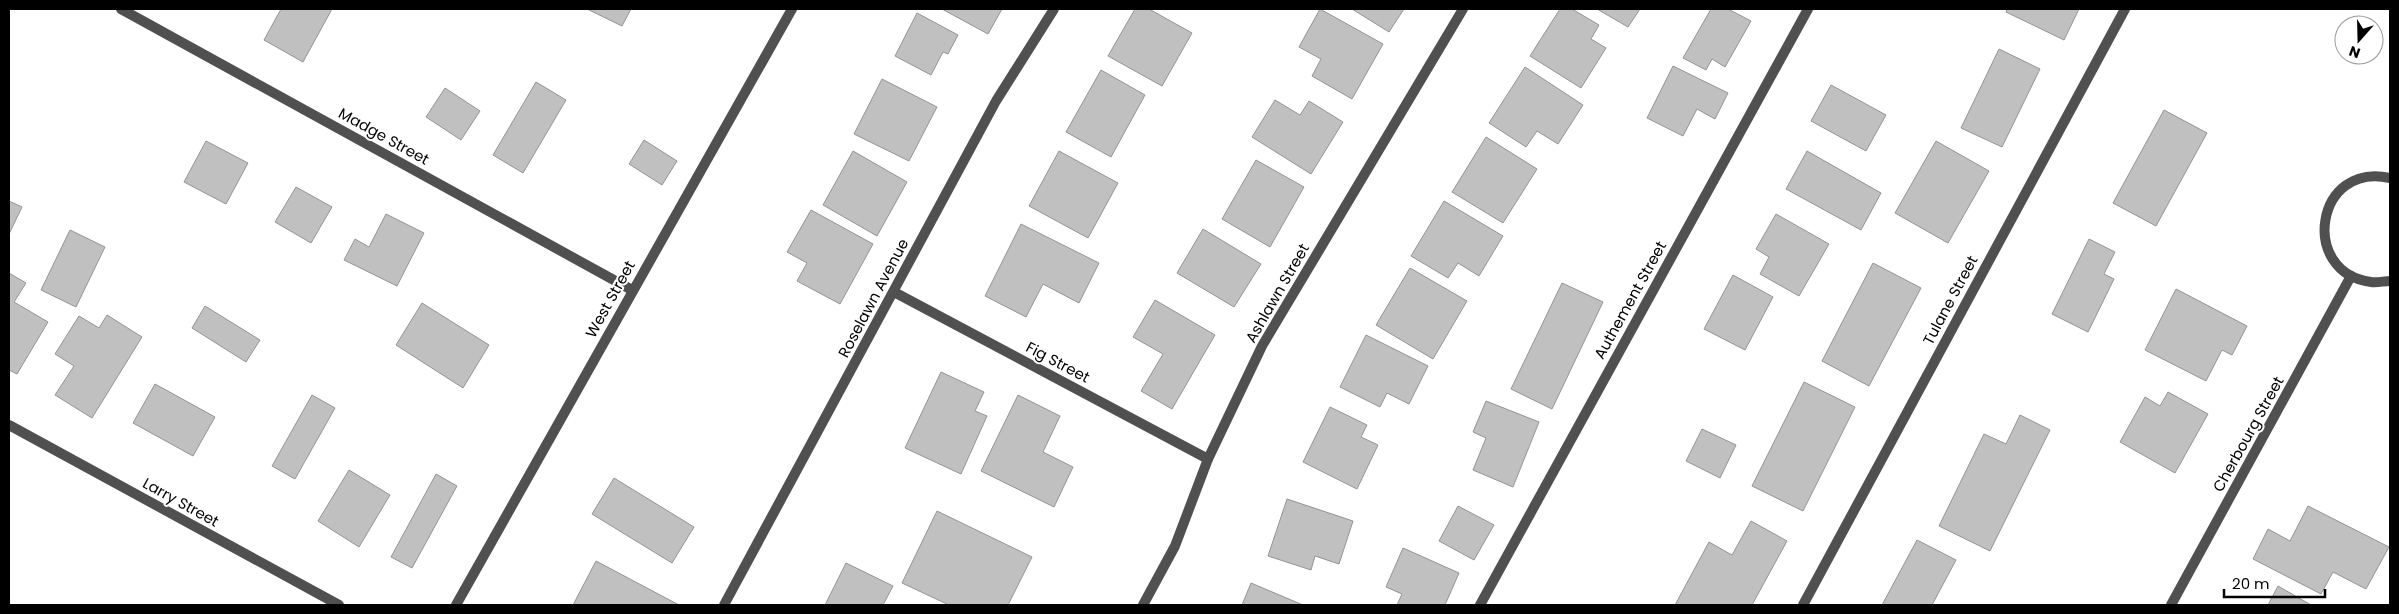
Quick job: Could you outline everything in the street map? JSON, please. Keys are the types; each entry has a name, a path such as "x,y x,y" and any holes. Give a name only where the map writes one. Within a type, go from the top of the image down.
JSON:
{"street":[{"name":"Madge Street","path":"121,9 632,290"},
{"name":"West Street","path":"456,605 792,9"},
{"name":"Roselawn Avenue","path":"724,605 996,101 1054,9"},
{"name":"Ashlawn Street","path":"1143,605 1175,546 1208,459 1262,346 1463,9"},
{"name":"Authement Street","path":"1480,605 1808,9"},
{"name":"Tulane Street","path":"1803,605 2124,9"},
{"path":"2390,178 2377,175 2354,180 2338,192 2327,208 2323,227 2326,247 2336,264 2351,276 2371,282 2390,281"},
{"name":"Cherbourg Street","path":"2171,605 2351,276"},
{"name":"Fig Street","path":"894,292 1208,459"},
{"name":"Larry Street","path":"9,425 339,605"}],"building":[{"path":"281,9 332,9 303,62 264,40"},
{"path":"587,9 631,9 622,26"},
{"path":"942,9 1002,9 988,34"},
{"path":"1135,9 1149,9 1192,33 1162,86 1108,56"},
{"path":"1320,9 1383,44 1352,99 1312,76 1321,59 1299,47"},
{"path":"1352,9 1404,9 1389,32"},
{"path":"1560,9 1572,9 1599,25 1591,39 1606,48 1581,88 1530,56"},
{"path":"1597,9 1640,9 1628,27"},
{"path":"1711,9 1728,9 1751,21 1725,67 1712,59 1706,70 1683,58"},
{"path":"2007,9 2079,9 2064,40 2006,12"},
{"path":"917,13 958,35 948,54 943,52 931,75 895,56"},
{"path":"1999,49 2040,69 2002,147 1961,128"},
{"path":"1673,66 1728,93 1715,119 1697,109 1683,136 1647,118"},
{"path":"1525,67 1583,105 1558,144 1537,131 1526,147 1489,123"},
{"path":"1101,70 1145,95 1111,157 1066,132"},
{"path":"882,79 937,107 909,161 854,134"},
{"path":"536,82 566,100 523,173 493,155"},
{"path":"1831,85 1886,115 1866,151 1811,121"},
{"path":"445,88 480,111 461,140 426,117"},
{"path":"1275,100 1300,115 1309,101 1343,122 1311,174 1252,137"},
{"path":"2164,110 2207,133 2156,226 2113,203"},
{"path":"1486,137 1537,169 1503,223 1452,192"},
{"path":"644,140 677,161 662,185 629,164"},
{"path":"206,141 248,163 226,204 184,182"},
{"path":"1936,141 1989,171 1948,243 1895,213"},
{"path":"853,151 907,182 877,236 823,205"},
{"path":"1059,151 1118,183 1088,238 1029,206"},
{"path":"1807,151 1881,193 1861,230 1786,189"},
{"path":"1256,160 1304,187 1270,247 1222,219"},
{"path":"296,187 332,207 311,243 275,222"},
{"path":"9,201 22,207 9,234"},
{"path":"1444,201 1503,236 1479,276 1458,263 1448,278 1411,256"},
{"path":"811,210 873,244 840,304 797,281 807,263 787,252"},
{"path":"386,214 424,233 397,286 344,260 355,239 369,247"},
{"path":"1776,214 1829,244 1799,296 1760,274 1769,257 1756,249"},
{"path":"1021,224 1099,263 1079,303 1043,284 1026,317 985,296"},
{"path":"1203,229 1261,264 1234,307 1177,273"},
{"path":"70,230 105,247 76,307 41,290"},
{"path":"2089,239 2115,252 2104,274 2114,279 2088,332 2052,314"},
{"path":"1873,263 1921,288 1869,386 1822,361"},
{"path":"1410,268 1467,301 1433,359 1376,325"},
{"path":"9,273 26,283 14,302 48,322 17,374 9,370"},
{"path":"1733,275 1773,297 1745,350 1704,329"},
{"path":"1562,283 1603,302 1552,409 1511,389"},
{"path":"2176,289 2247,326 2232,355 2222,350 2206,381 2145,350"},
{"path":"1155,300 1215,335 1172,409 1141,391 1163,354 1133,337"},
{"path":"422,303 489,345 463,388 396,345"},
{"path":"205,306 260,340 246,362 192,328"},
{"path":"107,315 142,337 92,418 55,395 74,366 55,354 79,316 99,328"},
{"path":"1366,335 1428,366 1409,404 1387,393 1380,407 1340,387"},
{"path":"941,372 984,392 975,411 987,416 961,474 905,448"},
{"path":"1804,382 1855,407 1803,511 1752,486"},
{"path":"155,384 215,417 193,456 133,423"},
{"path":"2168,392 2208,414 2175,473 2120,442 2145,397 2160,406"},
{"path":"312,395 335,408 295,479 272,466"},
{"path":"1018,395 1060,416 1043,452 1073,467 1054,507 981,471"},
{"path":"1486,401 1539,422 1513,487 1473,470 1486,438 1473,432"},
{"path":"1330,407 1367,425 1361,437 1378,445 1357,489 1303,462"},
{"path":"2020,415 2050,430 1990,551 1939,526 1984,434 2006,444"},
{"path":"1702,429 1736,445 1720,478 1686,461"},
{"path":"349,470 390,495 359,547 318,521"},
{"path":"436,474 457,486 412,568 391,557"},
{"path":"614,478 694,527 672,563 592,514"},
{"path":"1287,499 1353,521 1339,564 1315,556 1311,570 1268,556"},
{"path":"1458,506 1494,525 1474,560 1439,541"},
{"path":"2308,506 2389,547 2366,589 2333,572 2321,594 2253,559 2268,529 2290,541"},
{"path":"937,511 1032,557 1008,605 949,605 902,583"},
{"path":"1751,521 1787,541 1752,605 1675,605 1709,542 1732,555"},
{"path":"1917,540 1956,560 1932,605 1882,605"},
{"path":"1403,548 1459,573 1445,605 1397,605 1402,594 1386,587"},
{"path":"596,561 679,605 573,605"},
{"path":"846,563 893,586 883,605 825,605"},
{"path":"1251,583 1303,605 1242,605"},
{"path":"2278,586 2311,605 2268,605"}]}
